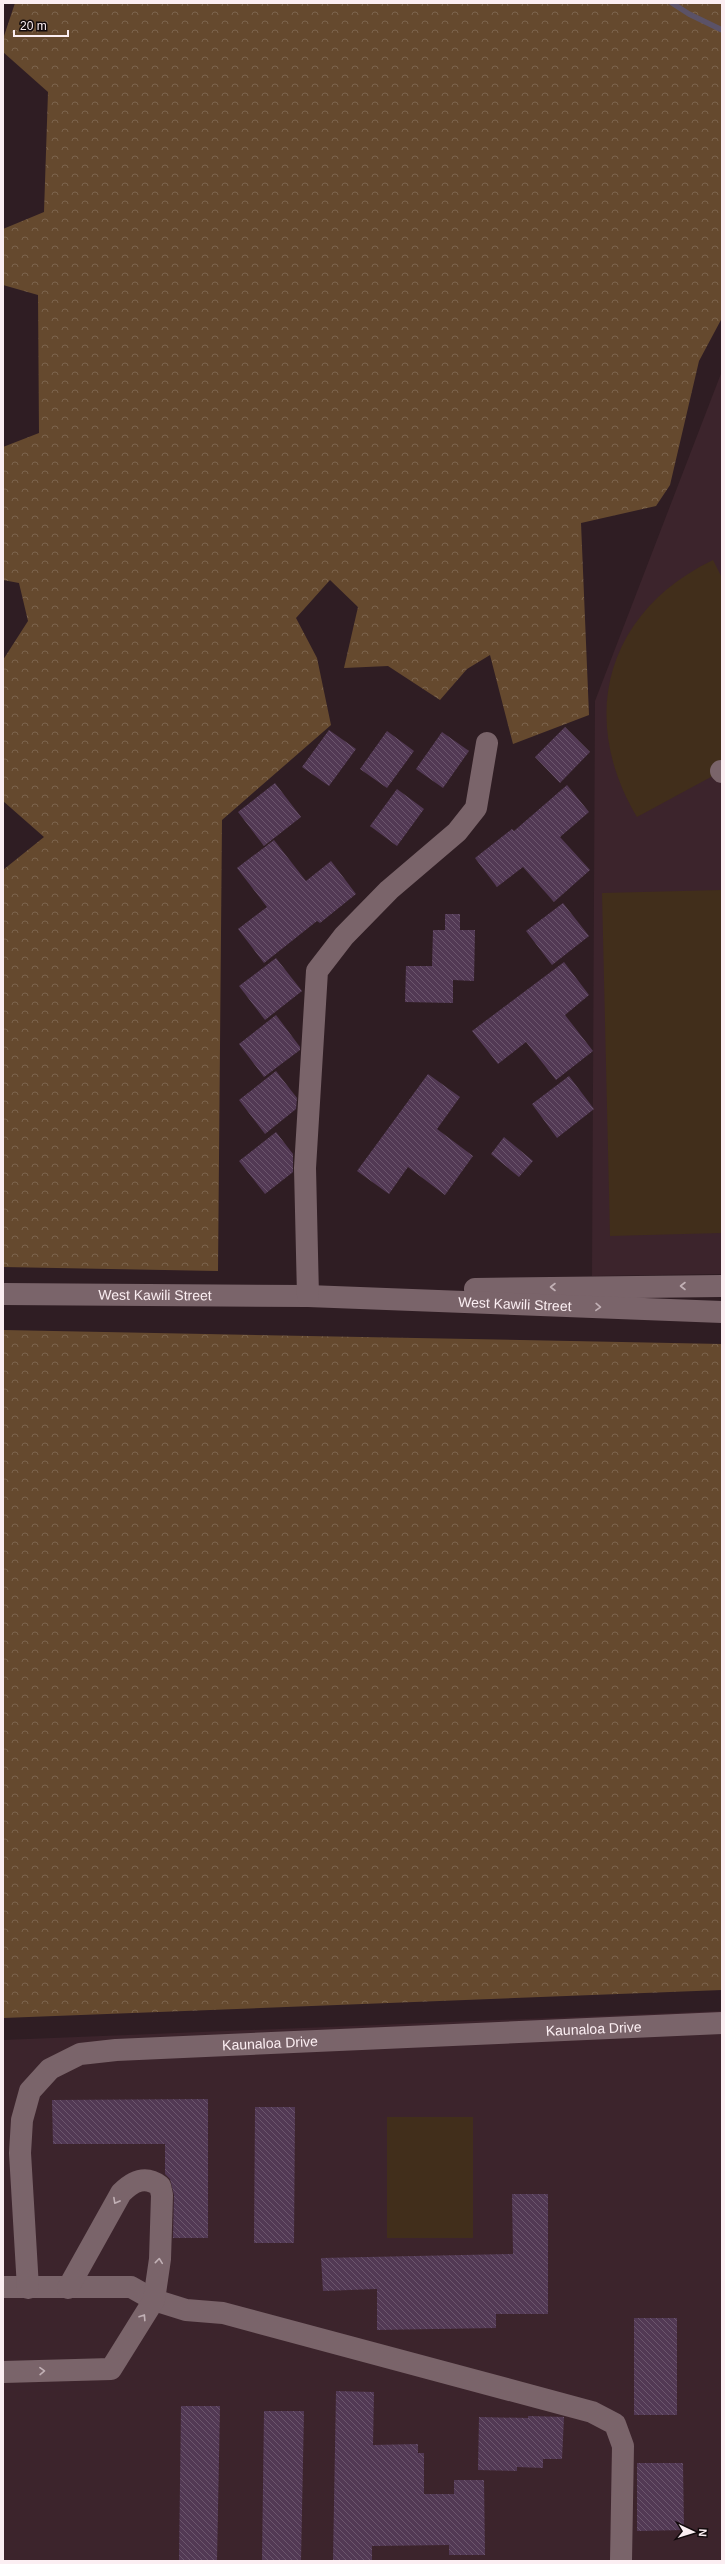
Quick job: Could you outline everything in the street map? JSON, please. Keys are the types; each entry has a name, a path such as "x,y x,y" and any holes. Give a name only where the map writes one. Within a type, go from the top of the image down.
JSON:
{"street":[{"path":"308,1296 305,1168 317,971 344,936 389,890 457,832 476,808 487,743"},
{"name":"West Kawili Street","path":"308,1296 508,1287 722,1286"},
{"name":"West Kawili Street","path":"3,1294 308,1296 722,1312"},
{"name":"Kaunaloa Drive","path":"28,2288 20,2152 22,2120 30,2091 50,2069 80,2054 124,2049 722,2023"},
{"path":"3,2372 111,2369 154,2300 160,2260 162,2195 160,2186 144,2180 132,2182 121,2193 68,2288"},
{"path":"3,2287 131,2287 154,2300 186,2310 223,2313 592,2412 615,2424 622,2446 621,2561"}],"shaded area":[{"path":"722,371 722,1274 592,1276 595,701"},
{"path":"713,560 722,578 722,771 637,817 619,779 609,742 607,705 613,670 627,637 648,608 677,582"},
{"path":"722,890 722,1233 610,1236 602,893"},
{"path":"722,2011 722,2561 3,2561 3,2040"},
{"path":"387,2117 473,2117 473,2238 387,2238"}],"green space":[{"path":"15,3 722,3 722,318 699,361 670,485 656,506 581,523 589,715 513,744 490,655 467,669 440,700 388,666 344,668 358,607 330,580 296,618 317,658 331,725 222,820 218,1271 3,1267 3,870 44,837 3,801 3,660 28,621 19,583 3,580 3,447 39,433 38,295 3,285 3,229 44,212 48,92 3,52 3,39"},
{"path":"3,1330 722,1344 722,1990 3,2018"}],"building":[{"path":"565,727 590,752 560,783 535,757"},
{"path":"329,730 356,749 329,786 302,767"},
{"path":"387,731 414,751 387,788 360,769"},
{"path":"442,732 469,751 443,788 416,769"},
{"path":"275,783 301,817 264,846 238,812"},
{"path":"567,785 589,812 560,837 590,870 554,902 523,867 497,887 475,858 512,829 514,831"},
{"path":"397,789 424,809 397,846 370,826"},
{"path":"274,840 306,881 331,861 356,894 320,923 317,921 264,963 238,929 267,907 237,868"},
{"path":"563,903 589,936 552,965 526,931"},
{"path":"445,914 460,914 460,930 475,930 474,981 453,980 453,1003 405,1002 406,966 432,966 433,930 445,930"},
{"path":"276,958 302,991 265,1020 239,986"},
{"path":"564,962 589,995 565,1015 593,1051 556,1080 526,1042 498,1064 472,1031"},
{"path":"276,1015 300,1047 300,1050 264,1077 239,1044"},
{"path":"276,1071 297,1098 296,1109 265,1134 239,1100"},
{"path":"428,1074 460,1097 437,1129 473,1156 445,1195 408,1167 389,1194 357,1171"},
{"path":"569,1076 594,1109 557,1138 532,1104"},
{"path":"276,1132 293,1154 293,1172 265,1194 239,1161"},
{"path":"504,1137 533,1161 519,1177 491,1154"},
{"path":"208,2099 208,2238 173,2238 174,2195 170,2179 165,2174 165,2144 53,2144 52,2100"},
{"path":"255,2107 295,2107 294,2243 254,2243"},
{"path":"512,2194 548,2194 548,2314 496,2314 496,2328 377,2330 377,2289 323,2291 321,2258 513,2254"},
{"path":"634,2318 677,2318 677,2415 634,2415"},
{"path":"336,2391 374,2392 373,2445 418,2444 418,2453 424,2453 424,2494 454,2494 454,2480 484,2480 485,2555 449,2555 449,2545 372,2546 372,2561 333,2561"},
{"path":"181,2406 220,2406 217,2561 179,2561"},
{"path":"264,2411 304,2411 301,2561 262,2561"},
{"path":"528,2416 564,2417 562,2459 543,2459 543,2468 517,2467 517,2471 478,2470 479,2417 528,2418"},
{"path":"637,2463 683,2463 684,2530 637,2531"}],"waterway":[{"path":"672,3 689,14 722,30"}]}
